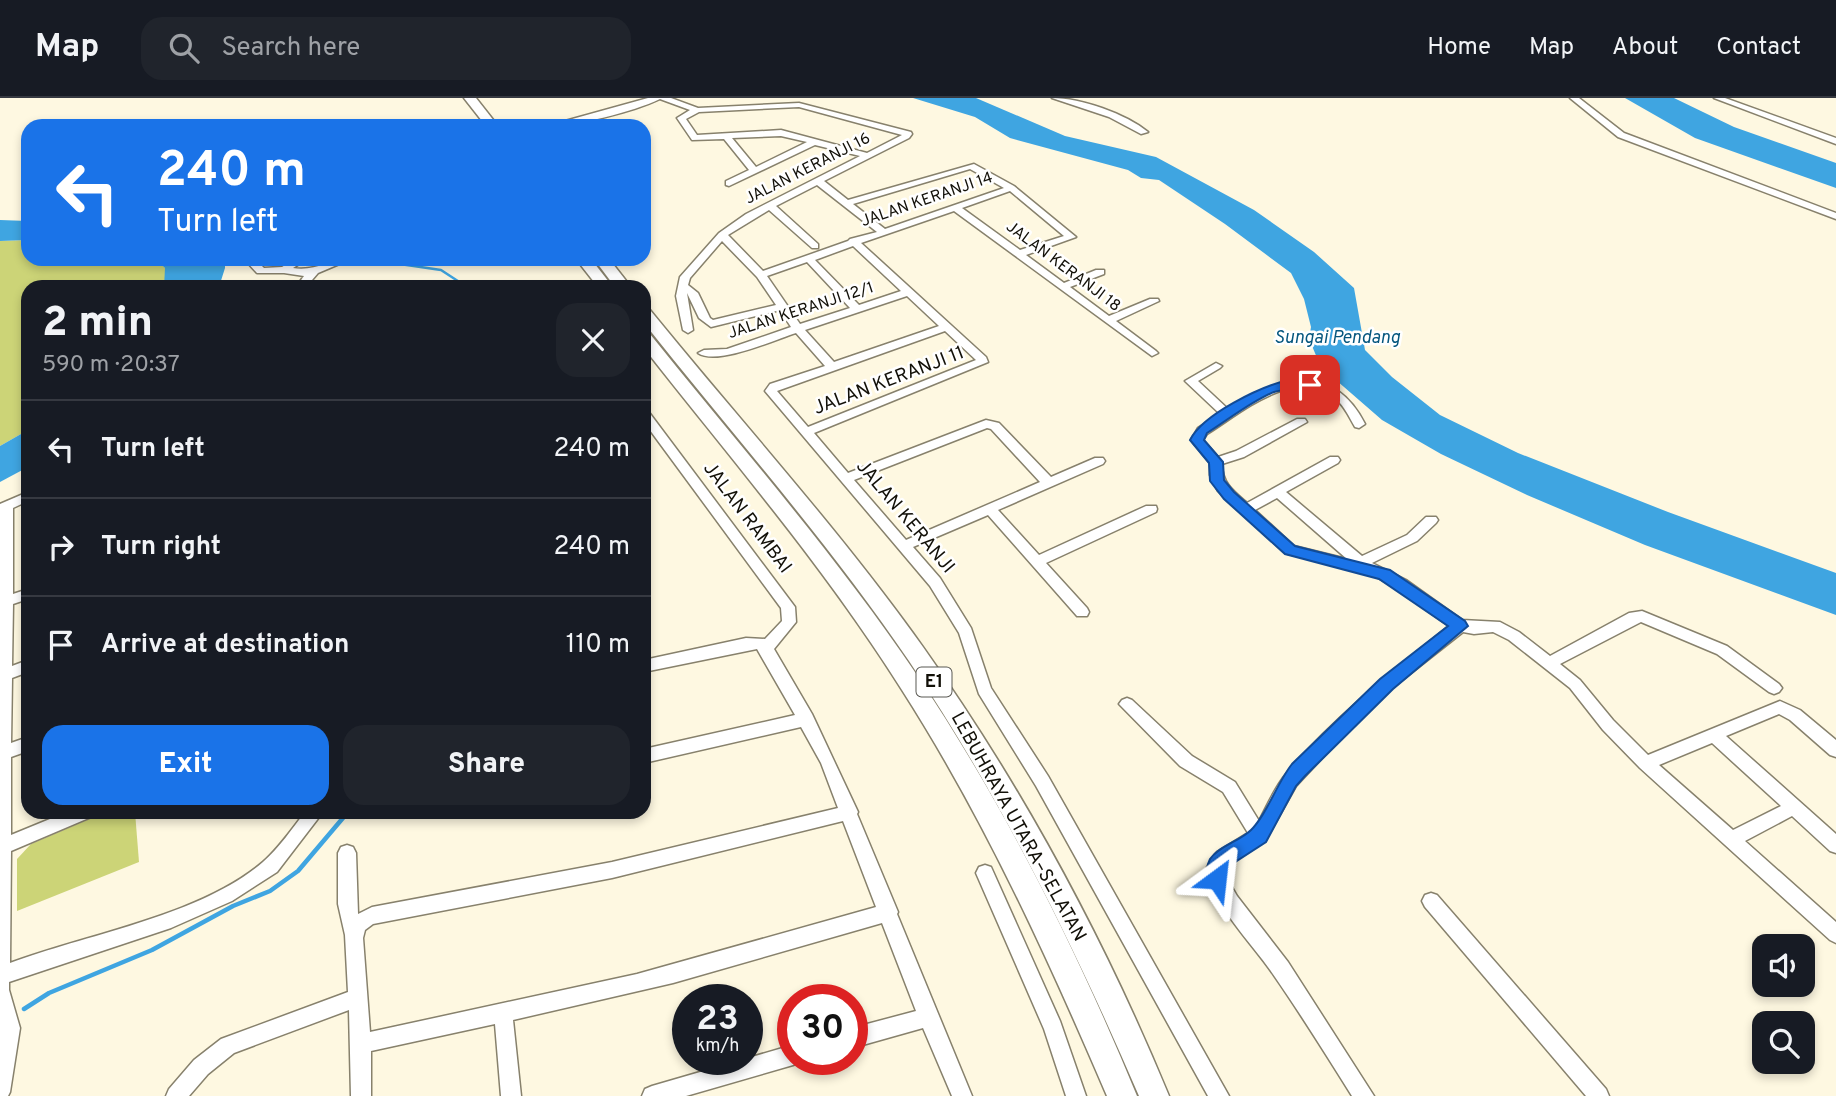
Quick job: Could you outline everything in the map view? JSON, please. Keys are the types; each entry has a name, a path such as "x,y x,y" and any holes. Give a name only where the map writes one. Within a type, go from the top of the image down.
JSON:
{"highway":[{"path":"457,98 472,119"},
{"path":"470,98 486,119"},
{"path":"589,266 600,280"},
{"path":"606,266 617,280"},
{"name":"LEBUHRAYA UTARA–SELATAN","path":"651,321 820,525 940,690 1010,805 1063,905 1154,1096"},
{"name":"LEBUHRAYA UTARA–SELATAN","path":"651,346 791,520 911,684 953,753 1017,873 1122,1096"}],"street":[{"path":"580,119 656,98"},
{"path":"663,98 697,110"},
{"path":"1056,98 1105,112 1144,132"},
{"path":"1574,98 1621,135 1836,216"},
{"path":"1718,98 1836,141"},
{"name":"JALAN KERANJI 16","path":"683,286 685,277 722,235 744,219 906,136 905,132 799,105 697,110"},
{"path":"697,110 680,119 695,138 781,134 869,156"},
{"path":"726,136 755,171"},
{"path":"729,183 814,142"},
{"path":"846,202 961,167 974,167 1011,188 1071,237 1019,254"},
{"path":"820,182 882,231"},
{"name":"JALAN KERANJI 14","path":"761,275 1011,188"},
{"path":"770,206 815,246"},
{"name":"JALAN KERANJI 18","path":"955,207 1152,353"},
{"path":"722,235 761,275 798,329 832,367"},
{"path":"853,241 946,327"},
{"path":"808,258 858,309"},
{"path":"256,266 261,271 284,270 309,274 329,266"},
{"path":"284,270 291,266"},
{"path":"1062,287 1100,272"},
{"path":"305,280 309,274"},
{"path":"688,330 681,300 683,286 692,291 703,319 711,324 783,306"},
{"name":"JALAN KERANJI 12/1","path":"704,353 729,352 907,292"},
{"path":"1108,321 1154,301"},
{"name":"JALAN KERANJI 11","path":"774,387 946,327 982,360 977,366 806,432"},
{"path":"1216,366 1191,380 1228,415"},
{"path":"1359,424 1342,395 1327,388 1301,383 1283,384 1267,390 1202,431 1198,443 1216,462 1217,481 1290,550 1367,565 1412,538 1431,520"},
{"name":"JALAN KERANJI","path":"774,387 771,391 943,592 956,611 966,632 984,690 1042,781 1219,1096"},
{"path":"1216,462 1240,454 1301,422"},
{"name":"JALAN RAMBAI","path":"651,423 788,607 789,622 766,648"},
{"path":"847,478 983,424 995,426 1048,482"},
{"path":"1245,510 1334,460"},
{"path":"904,546 1099,461"},
{"path":"1278,492 1340,547 1401,584 1460,626 1495,626 1504,629 1549,663 1575,684 1608,724 1646,763 1730,841 1834,930"},
{"path":"0,1092 10,1028 0,990 4,753 2,676 6,601 3,508 21,499"},
{"path":"989,508 1082,612"},
{"path":"1037,561 1151,509"},
{"path":"6,601 21,596"},
{"path":"1549,663 1634,617 1642,616 1722,650 1774,688"},
{"path":"1364,1096 1217,879 1216,867 1219,862 1259,836 1299,770 1387,684 1460,626"},
{"path":"651,664 746,644 760,643 766,648 807,719 850,813 928,1017 962,1096"},
{"path":"2,676 21,669"},
{"path":"1127,704 1186,761 1229,787 1259,836"},
{"path":"1646,763 1775,708 1784,708 1795,715 1836,750"},
{"path":"651,754 807,719"},
{"path":"1713,734 1836,845"},
{"path":"4,753 21,747"},
{"path":"1730,841 1794,807"},
{"path":"347,853 348,913 352,929 372,916 597,874 729,845 850,813"},
{"path":"2,847 68,819"},
{"path":"0,976 29,964 145,930 211,903 272,865 309,819"},
{"path":"985,873 1048,1017 1076,1096"},
{"path":"1431,901 1600,1096"},
{"path":"361,1044 669,975 888,912"},
{"path":"357,925 354,938 359,997 361,1096"},
{"path":"176,1096 201,1067 228,1046 359,997"},
{"path":"503,1012 511,1096"},
{"path":"868,1034 928,1017"},
{"path":"652,1096 777,1060"}],"green space":[{"path":"21,240 21,266 163,266 166,280 21,280 21,434 0,446 0,241"},
{"path":"90,819 136,819 139,862 17,911 17,859 31,844"}],"water":[{"name":"Sungai Pendang","path":"913,98 976,98 1065,136 1156,157 1254,210 1314,252 1354,288 1365,350 1392,377 1440,415 1518,453 1668,512 1836,573 1836,615 1645,545 1527,495 1441,454 1382,420 1321,367 1309,339 1311,327 1304,299 1291,273 1225,224 1159,180 1141,178 1128,170 1010,138 975,117"},
{"path":"1625,98 1674,98 1734,127 1836,163 1836,188 1695,138"},
{"path":"0,220 21,221 21,240 0,241"},
{"path":"163,266 225,266 221,280 164,280"},
{"path":"21,434 21,471 0,482 0,446"}],"waterway":[{"path":"414,266 441,270 456,280"},
{"path":"24,1009 49,993 152,950 233,906 270,891 298,871 342,819"}],"route":[{"path":"1217,879 1216,867 1219,862 1259,836 1299,770 1387,684 1460,626 1384,574 1290,550 1279,543 1217,481 1216,462 1197,440 1202,431 1267,390 1288,384 1310,385"}]}
